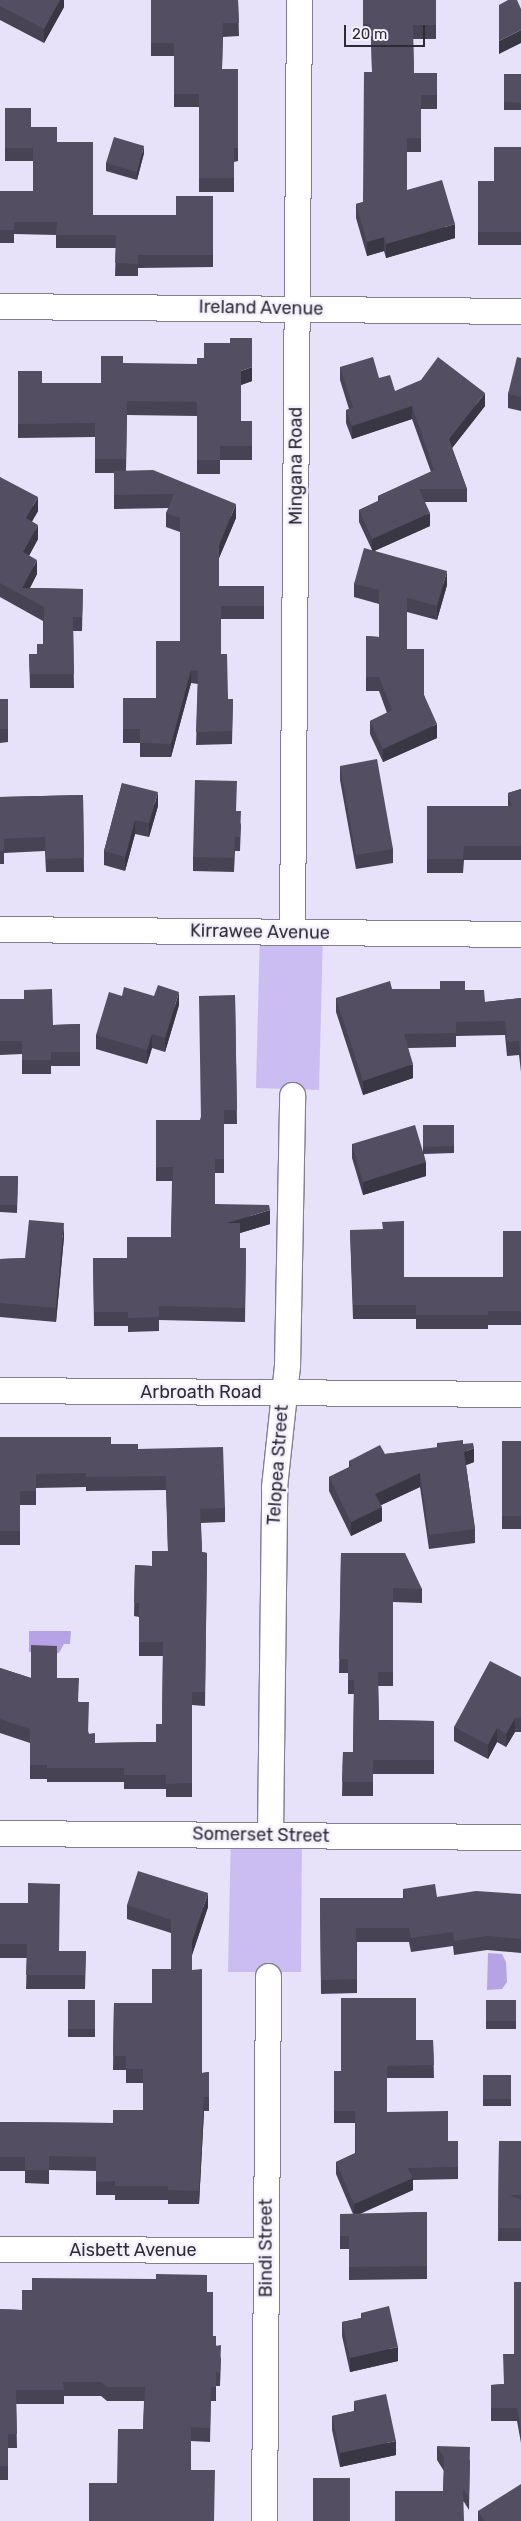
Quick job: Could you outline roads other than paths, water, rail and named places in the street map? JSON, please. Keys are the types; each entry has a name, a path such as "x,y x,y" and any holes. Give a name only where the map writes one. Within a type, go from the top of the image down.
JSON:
{"street":[{"name":"Mingana Road","path":"292,932 299,0"},
{"name":"Ireland Avenue","path":"0,306 521,311"},
{"name":"Kirrawee Avenue","path":"0,930 521,934"},
{"name":"Telopea Street","path":"270,1835 274,1486 284,1392 292,1095"},
{"name":"Arbroath Road","path":"0,1390 521,1394"},
{"name":"Somerset Street","path":"0,1833 521,1837"},
{"name":"Bindi Street","path":"264,2521 268,1976"},
{"name":"Aisbett Avenue","path":"0,2249 266,2250"}]}
